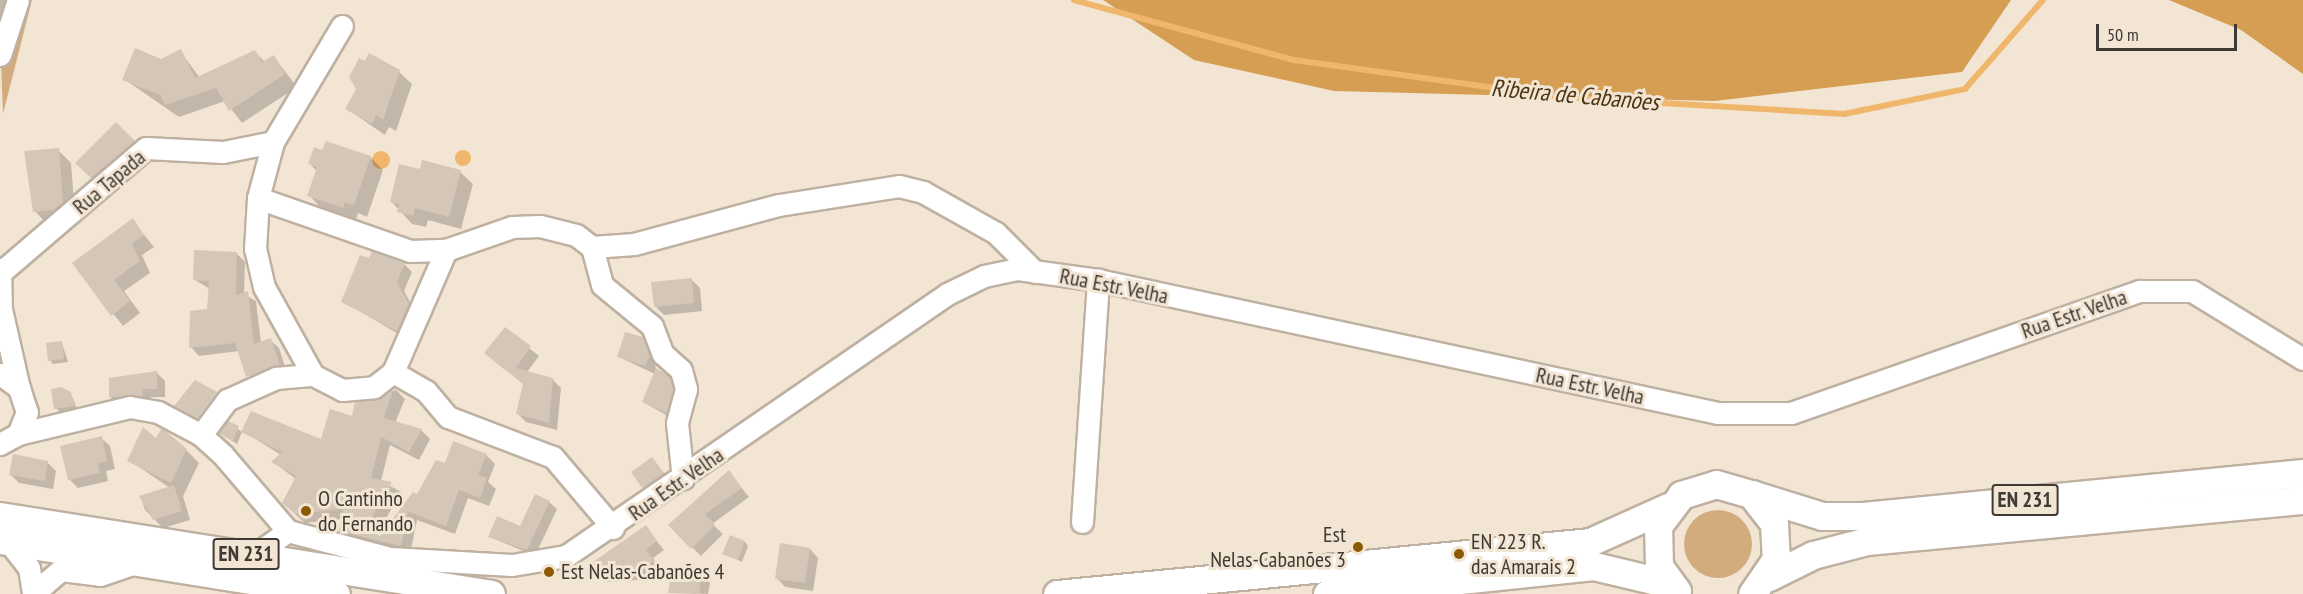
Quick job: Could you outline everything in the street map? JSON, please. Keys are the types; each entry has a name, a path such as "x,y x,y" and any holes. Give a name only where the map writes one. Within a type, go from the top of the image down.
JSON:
{"main road":[{"name":"EN 231","path":"1057,594 1590,542 1668,507 1681,495 1716,484 1822,516 1863,516 2303,473"},
{"name":"EN 231","path":"1751,494 1764,507 1778,541 1758,589"},
{"name":"EN 231","path":"1758,589 1813,555 1868,541 2303,500"},
{"path":"1668,507 1655,546 1675,589"},
{"name":"EN 231","path":"0,516 491,594"},
{"name":"EN 231","path":"4,541 137,562 268,588 336,594"},
{"path":"1327,594 1466,587 1594,566 1675,589"}],"street":[{"path":"0,55 18,0"},
{"path":"313,375 264,287 255,249 258,198 273,142 342,26"},
{"name":"Rua Tapada","path":"9,439 27,411 19,387 0,302 0,271 146,148 224,152 273,142"},
{"path":"258,198 410,251 446,250 512,227 540,226 576,236 592,247 634,244 779,205 899,186 923,192 996,233 1035,272"},
{"path":"592,247 602,285 652,326 663,354 681,370 686,389 676,423 683,479"},
{"path":"201,435 227,400 276,378 313,375 342,390 374,387 393,372 446,250"},
{"name":"Rua Estr. Velha","path":"288,531 390,558 512,565 566,556 613,528 947,294 984,276 1035,272 1098,280 1718,413 1791,413 2140,291 2192,291 2303,359"},
{"path":"1082,522 1098,280"},
{"path":"393,372 426,391 448,417 553,457 613,528"},
{"path":"0,374 19,387"},
{"path":"9,439 130,407 158,412 201,435 253,484 288,531 292,548 309,565"},
{"path":"253,555 288,531"},
{"path":"4,541 29,568 33,594 61,570 99,574 137,562"}],"shaded area":[{"path":"11,0 32,0 3,114 0,36"},
{"path":"1103,0 2011,0 1962,72 1715,101 1334,91 1194,60"},
{"path":"2169,0 2303,0 2303,74 2241,30"},
{"path":"460,150 466,150 471,158 469,164 460,166 455,161 455,155"},
{"path":"381,151 387,154 390,160 387,166 381,169 375,166 372,160 375,154"},
{"path":"1711,510 1725,510 1737,515 1747,525 1752,544 1747,563 1737,573 1725,578 1711,578 1699,573 1689,563 1684,551 1684,537 1689,525 1699,515"}],"building":[{"path":"135,48 161,59 181,49 195,78 255,50 262,62 274,55 285,74 229,111 216,88 165,105 160,95 122,80"},
{"path":"369,53 400,70 383,120 376,115 372,124 345,109 356,89 349,77 359,58 365,61"},
{"path":"116,122 135,141 91,178 75,163"},
{"path":"326,141 371,156 354,205 345,202 343,208 307,196 317,167 308,164 314,147 322,150"},
{"path":"59,148 63,202 54,210 33,212 24,151"},
{"path":"422,160 461,170 449,217 415,208 413,216 397,212 399,204 390,202 399,164 420,169"},
{"path":"133,218 144,235 132,244 140,261 114,280 130,301 111,316 72,263"},
{"path":"194,250 237,252 236,295 248,291 254,344 271,338 280,365 246,377 235,343 189,348 190,311 207,309 209,281 193,280"},
{"path":"372,251 405,263 397,282 409,304 397,331 341,302 360,255 369,258"},
{"path":"692,278 694,303 654,307 651,282"},
{"path":"505,327 531,346 516,368 553,378 549,423 516,414 523,384 484,353"},
{"path":"625,332 643,337 650,355 645,366 617,357"},
{"path":"62,341 64,359 48,361 46,343"},
{"path":"656,368 670,377 673,389 667,413 642,402"},
{"path":"157,371 157,389 143,389 142,396 109,397 109,378"},
{"path":"195,380 217,392 197,419 174,406"},
{"path":"61,387 71,392 74,406 54,409 51,389"},
{"path":"394,387 384,418 422,429 409,452 381,437 371,478 392,482 366,528 380,536 413,492 417,494 436,460 445,463 453,441 487,454 478,475 487,478 480,498 459,490 446,526 408,512 401,546 339,531 343,509 295,514 282,503 296,476 271,462 282,452 241,432 251,411 321,439 330,409 352,416 355,402 376,400"},
{"path":"228,421 239,426 233,441 218,433"},
{"path":"143,427 156,438 162,428 187,449 171,483 127,461"},
{"path":"102,436 107,461 98,463 100,473 68,480 60,446"},
{"path":"13,454 48,461 45,481 9,475"},
{"path":"652,457 664,473 642,488 631,472"},
{"path":"729,470 742,488 705,514 715,525 691,549 668,525"},
{"path":"174,485 182,511 153,520 139,496"},
{"path":"535,494 550,501 527,550 488,537 497,516 520,526"},
{"path":"646,525 657,541 646,549 654,561 635,575 597,574 590,564"},
{"path":"730,535 745,541 738,560 722,554"},
{"path":"780,543 810,548 805,583 775,579"},
{"path":"672,569 702,573 699,594 668,593"}],"waterway":[{"name":"Ribeira de Cabanões","path":"1074,0 1294,60 1560,97 1844,114 1965,89 2043,0"}],"place":[{"name":"O Cantinho do Fernando","path":"306,511"},
{"name":"Est Nelas-Cabanões 3","path":"1358,547"},
{"name":"EN 223 R. das Amarais 2","path":"1459,554"},
{"name":"Est Nelas-Cabanões 4","path":"549,572"}]}
